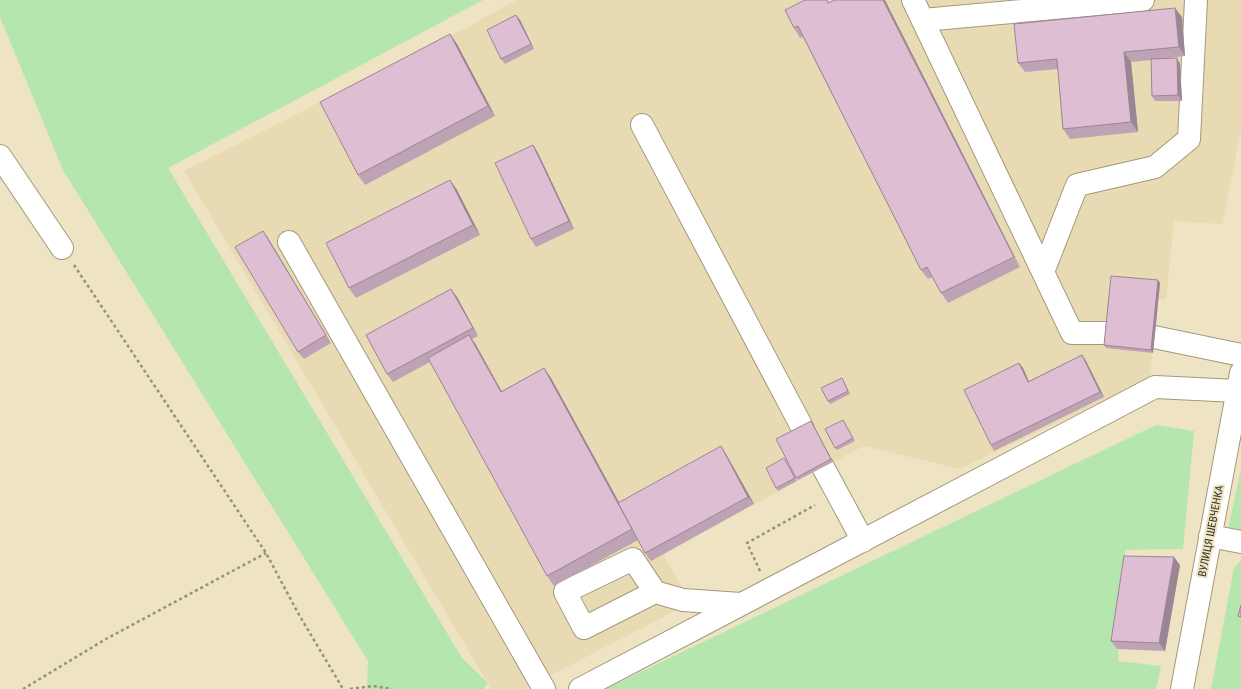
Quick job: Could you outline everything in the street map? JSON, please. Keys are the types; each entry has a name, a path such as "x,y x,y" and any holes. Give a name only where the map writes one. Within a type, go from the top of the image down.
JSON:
{"street":[{"path":"913,0 1072,333 1108,332"},
{"path":"923,20 1143,0"},
{"path":"1043,272 1077,184 1155,167 1189,139 1196,0"},
{"path":"642,125 803,429"},
{"path":"0,156 62,248"},
{"path":"289,242 544,689"},
{"path":"1154,337 1241,355"},
{"path":"580,689 1155,387 1239,382"},
{"name":"ВУЛИЦЯ ШЕВЧЕНКА","path":"1182,689 1239,382"},
{"path":"823,467 863,541"},
{"path":"1210,536 1241,542"},
{"path":"655,592 683,600 741,604"}],"path":[{"path":"62,248 266,552 298,613 343,689"},
{"path":"770,589 747,543 815,505"},
{"path":"24,689 106,639 266,552"},
{"path":"350,689 373,686 392,689"}],"shaded area":[{"path":"516,0 1241,0 1241,131 1222,224 1174,221 1166,299 1158,299 1150,379 960,469 864,446 663,554 685,593 683,607 524,689 491,689 184,171 466,28"}],"green space":[{"path":"0,0 483,0 168,168 462,658 488,683 484,689 367,689 368,661 63,170 0,17"},
{"path":"1156,425 1194,431 1183,549 1125,550 1118,661 1161,666 1156,689 605,689"},
{"path":"1241,469 1241,535 1228,529"},
{"path":"1241,560 1241,689 1211,689 1234,568"}],"building":[{"path":"805,0 827,0 828,3 835,0 883,0 1014,257 941,293 927,267 921,270 798,26 794,28 785,10"},
{"path":"1175,8 1179,47 1124,52 1131,122 1063,129 1057,59 1018,63 1014,24"},
{"path":"516,15 531,44 501,59 487,30"},
{"path":"450,34 488,106 358,175 320,102"},
{"path":"1177,58 1178,95 1152,96 1151,59"},
{"path":"533,145 569,221 531,239 495,163"},
{"path":"450,180 473,225 349,288 326,243"},
{"path":"263,231 326,335 298,352 235,247"},
{"path":"1111,276 1158,280 1151,350 1104,345"},
{"path":"451,289 473,328 387,374 366,335"},
{"path":"469,335 501,392 544,368 632,529 547,576 428,358"},
{"path":"1082,355 1100,392 991,445 964,390 1019,363 1028,382"},
{"path":"842,378 848,391 828,401 821,388"},
{"path":"843,420 853,438 835,448 825,429"},
{"path":"811,421 831,459 796,478 776,439"},
{"path":"721,446 748,497 645,553 618,503"},
{"path":"784,458 795,478 776,488 766,468"},
{"path":"1124,556 1174,557 1159,643 1111,641"},
{"path":"1241,605 1241,617 1238,616"}]}
